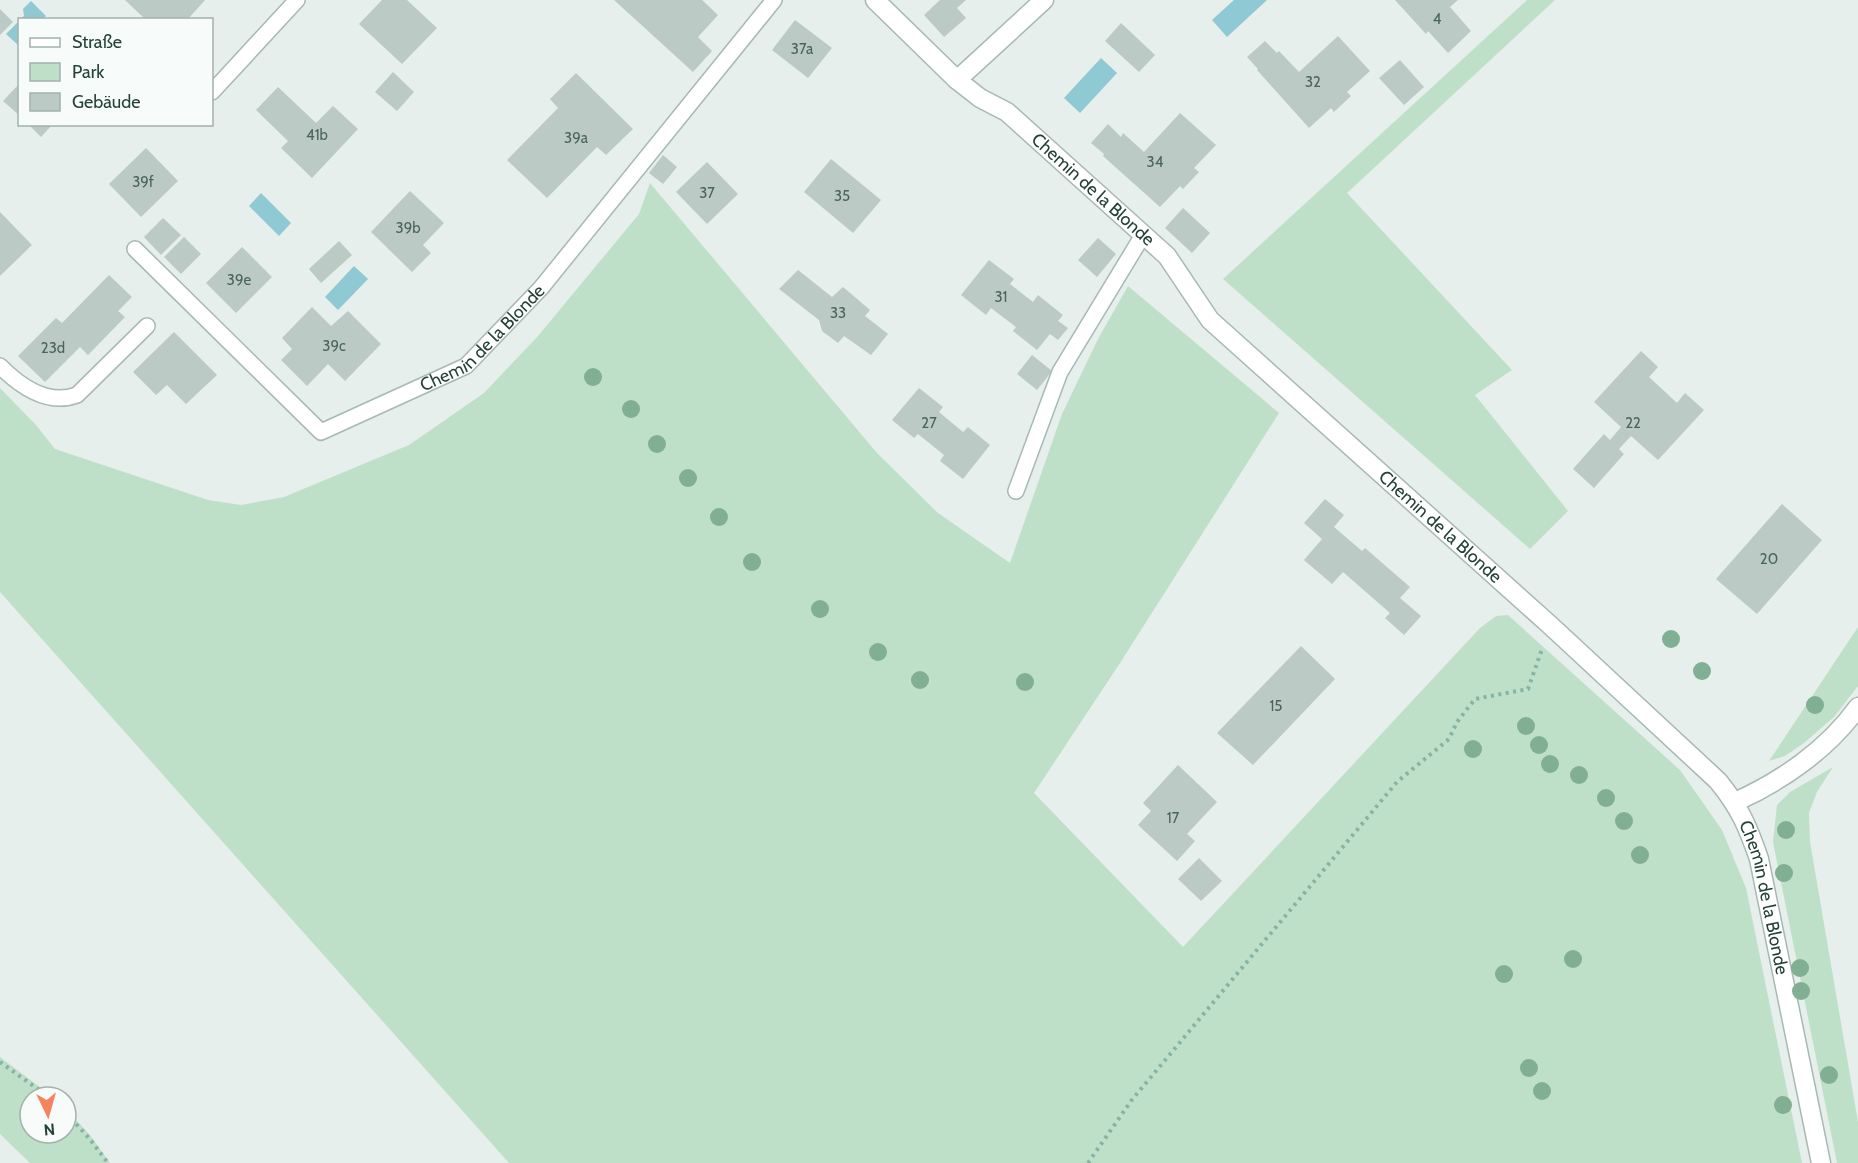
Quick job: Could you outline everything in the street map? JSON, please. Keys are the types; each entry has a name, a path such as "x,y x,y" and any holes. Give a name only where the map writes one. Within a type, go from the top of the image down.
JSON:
{"street":[{"name":"Chemin de la Blonde","path":"874,0 957,80 980,98 1016,119 1167,256 1210,320 1551,626 1718,781 1735,802 1748,827 1759,859 1821,1163"},
{"path":"957,80 1044,0"},
{"path":"1735,802 1756,793 1805,761 1849,719 1858,707"}],"lane":[{"path":"213,91 297,0"},
{"name":"Chemin de la Blonde","path":"135,249 321,432 466,366 541,288 774,0"},
{"path":"1016,491 1060,372 1143,235"},
{"path":"0,366 15,381 35,393 67,399 77,395 147,326"}],"path":[{"path":"1088,1163 1131,1101 1397,782 1449,739 1457,722 1475,699 1528,689 1551,626"},
{"path":"0,1062 32,1085"},
{"path":"78,1126 108,1163"}],"green space":[{"path":"1527,0 1555,0 1347,193 1512,370 1475,395 1568,511 1530,549 1223,279"},
{"path":"650,183 877,453 938,513 1010,563 1062,414 1098,339 1128,286 1279,413 1120,663 1034,793 1183,947 1480,628 1496,616 1508,615 1680,770 1722,830 1746,888 1802,1163 509,1163 0,592 0,388 36,425 55,449 208,500 241,505 284,497 409,445 484,393 538,336 639,214"},
{"path":"1858,627 1858,686 1834,717 1804,743 1785,756 1769,761"},
{"path":"1833,767 1817,792 1809,813 1810,842 1858,1122 1858,1163 1837,1163 1773,842 1777,805 1790,792"},
{"path":"0,1057 37,1085 18,1085 18,1145 78,1145 78,1122 110,1163 30,1163 0,1134"}],"water":[{"path":"1234,0 1267,0 1227,37 1212,20"},
{"path":"31,1 46,16 44,18 21,18 24,16 23,9"},
{"path":"18,22 18,45 6,34"},
{"path":"1101,58 1117,73 1080,113 1064,98"},
{"path":"261,193 291,223 279,236 249,206"},
{"path":"354,266 368,279 338,310 325,297"}],"building":[{"path":"125,0 205,0 189,18 144,18"},
{"path":"382,0 407,0 437,28 402,64 359,24"},
{"path":"614,0 702,0 718,15 698,37 712,51 693,72"},
{"path":"940,0 966,0 957,8 966,18 944,37 924,15"},
{"path":"1395,0 1458,0 1450,7 1471,31 1448,53 1428,31 1426,34"},
{"path":"0,9 13,22 0,35"},
{"path":"795,20 832,48 808,78 772,50"},
{"path":"1121,23 1155,55 1139,72 1105,41"},
{"path":"1338,36 1370,71 1347,92 1351,96 1334,112 1331,108 1309,128 1247,57 1265,41 1277,53 1279,51 1299,72"},
{"path":"1400,60 1424,87 1404,105 1379,78"},
{"path":"393,72 414,92 397,111 375,92"},
{"path":"576,73 633,129 606,155 597,147 547,198 507,160 558,108 550,99"},
{"path":"18,85 18,114 3,101"},
{"path":"278,87 316,123 333,106 358,129 312,178 281,148 288,141 256,110"},
{"path":"1180,113 1216,145 1194,168 1199,172 1183,189 1180,186 1160,207 1091,143 1108,124 1121,137 1123,133 1144,152"},
{"path":"30,126 51,126 41,137"},
{"path":"146,148 178,181 141,217 109,184"},
{"path":"663,155 677,167 663,184 649,173"},
{"path":"831,159 881,200 853,233 804,192"},
{"path":"707,162 738,194 707,224 676,192"},
{"path":"410,191 444,223 423,245 431,253 412,272 371,232"},
{"path":"1183,208 1210,233 1192,253 1165,228"},
{"path":"0,212 32,245 0,276"},
{"path":"163,218 181,235 161,255 144,237"},
{"path":"184,237 201,254 181,274 164,257"},
{"path":"1098,238 1116,254 1097,277 1078,260"},
{"path":"339,241 352,255 321,283 309,269"},
{"path":"242,247 272,277 236,313 206,283"},
{"path":"989,260 1014,279 1010,284 1033,302 1038,295 1063,315 1058,321 1068,328 1058,340 1050,334 1037,350 1013,331 1016,327 991,308 986,315 961,295"},
{"path":"798,270 832,297 843,287 870,310 865,316 888,334 871,355 844,336 838,343 822,331 819,320 779,289"},
{"path":"109,275 132,297 118,311 125,317 88,355 80,347 45,382 18,356 56,318 62,323"},
{"path":"312,307 331,326 348,311 381,344 345,381 328,364 307,386 281,360 292,349 282,338"},
{"path":"174,332 217,375 186,404 167,385 156,395 133,372"},
{"path":"1641,351 1658,367 1649,377 1677,403 1685,393 1704,410 1658,460 1631,436 1619,449 1624,454 1594,488 1573,469 1604,434 1610,440 1621,427 1594,402"},
{"path":"1032,355 1052,371 1037,390 1017,374"},
{"path":"919,388 943,407 939,412 963,432 968,427 990,445 963,479 940,461 944,455 918,434 914,438 892,420"},
{"path":"1325,499 1344,515 1334,527 1362,551 1365,548 1410,587 1400,598 1421,616 1404,635 1385,618 1390,613 1343,572 1332,584 1304,560 1322,539 1304,523"},
{"path":"1782,504 1822,540 1757,614 1716,579"},
{"path":"1301,646 1335,679 1253,765 1217,733"},
{"path":"1178,765 1217,802 1187,834 1195,841 1177,861 1138,825 1151,811 1143,803"},
{"path":"1199,858 1222,881 1201,901 1178,879"}]}
